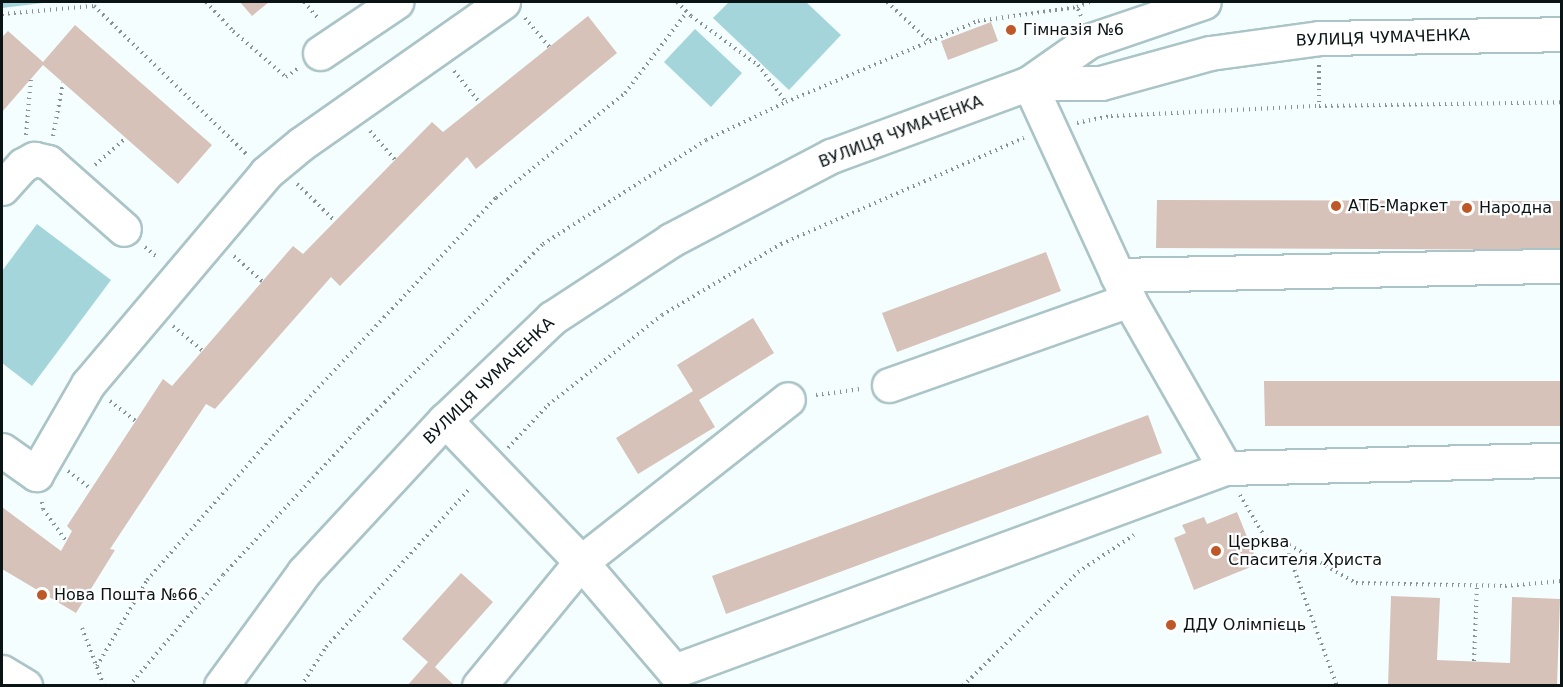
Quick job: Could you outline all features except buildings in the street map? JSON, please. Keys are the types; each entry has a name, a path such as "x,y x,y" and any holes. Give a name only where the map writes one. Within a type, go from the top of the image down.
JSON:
{"street":[{"path":"320,53 396,2"},
{"path":"1202,2 1210,53"},
{"name":"ВУЛИЦЯ ЧУМАЧЕНКА","path":"221,686 304,572 445,420 552,318 671,240 831,156 1029,83 1089,41 1202,2"},
{"path":"2,450 36,474 88,384 271,169 435,48 511,6"},
{"name":"ВУЛИЦЯ ЧУМАЧЕНКА","path":"1029,83 1101,83 1210,53 1319,38 1562,34"},
{"path":"1029,83 1123,287 1225,468"},
{"path":"24,172 73,184 124,229"},
{"path":"890,385 1123,287 1562,266"},
{"path":"479,686 581,562 788,399"},
{"path":"445,420 581,562 674,671 1225,468 1562,460"},
{"path":"2,672 25,686"}],"path":[{"path":"206,2 233,31 286,77 320,53"},
{"path":"677,2 758,65 786,102"},
{"path":"887,2 930,42"},
{"path":"2,14 94,6 271,169 335,221"},
{"path":"511,6 549,47"},
{"path":"97,666 147,580 273,436 496,198 625,93 687,12"},
{"path":"435,48 480,103"},
{"path":"1319,61 1319,106"},
{"path":"24,172 31,79"},
{"path":"24,172 63,83"},
{"path":"301,686 326,647 548,405 662,315 781,244 1049,128 1111,116 1319,106 1562,102"},
{"path":"351,108 394,160"},
{"path":"73,184 126,138"},
{"path":"124,229 178,276"},
{"path":"212,236 263,282"},
{"path":"152,308 203,351"},
{"path":"788,399 890,385"},
{"path":"1225,468 1266,539 1284,542 1356,583 1477,585 1562,581"},
{"path":"36,474 43,509 66,541"},
{"path":"963,686 1078,572 1141,531"},
{"path":"1284,542 1337,686"},
{"path":"1474,661 1477,585"},
{"path":"82,628 104,686"}],"shaded area":[{"path":"2,2 51,2 2,8"},
{"path":"729,2 806,2 841,35 789,90 713,18"},
{"path":"695,29 742,73 711,107 664,62"},
{"path":"37,224 111,280 32,386 2,363 2,271"}],"place":[{"name":"Гімназія №6","path":"1011,30"},
{"name":"АТБ-Маркет","path":"1336,206"},
{"name":"Народна","path":"1467,208"},
{"name":"Церква Спасителя Христа","path":"1216,551"},
{"name":"Нова Пошта №66","path":"42,595"},
{"name":"ДДУ Олімпієць","path":"1171,625"}]}
